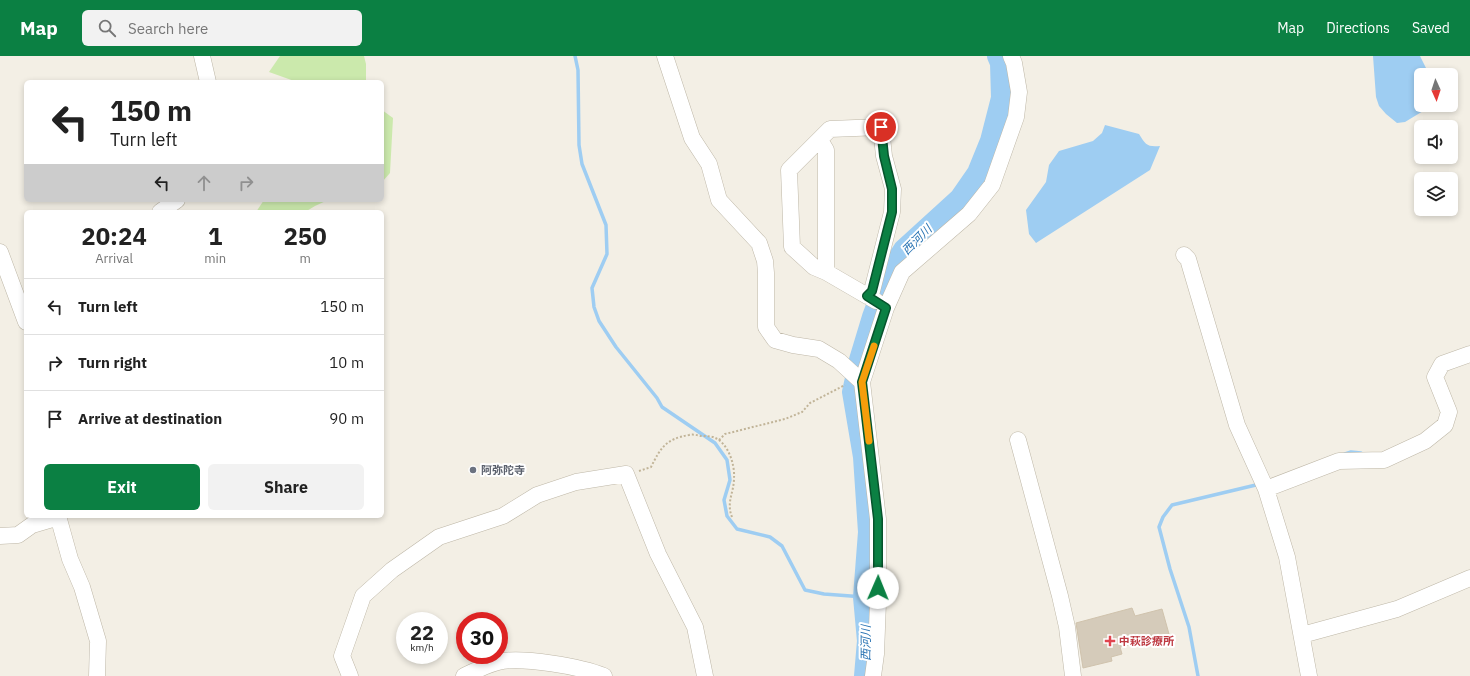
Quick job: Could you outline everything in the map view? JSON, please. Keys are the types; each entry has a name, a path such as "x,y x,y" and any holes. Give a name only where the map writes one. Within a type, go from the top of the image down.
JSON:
{"street":[{"path":"202,56 208,80"},
{"path":"666,56 692,138 709,164 719,200 759,243 765,261 766,326 775,340 793,345 819,349 839,361 859,379"},
{"path":"873,676 876,654 878,519 859,379 877,302 902,272 970,214 992,185 1016,117 1019,92 1014,63 1011,56"},
{"path":"881,127 884,156 892,189 892,212 872,291 877,302 814,266 792,247 789,170 830,129 881,127"},
{"path":"820,140 826,150 826,272"},
{"path":"163,210 174,202"},
{"path":"0,252 24,317"},
{"path":"1184,255 1188,259 1237,425 1264,484 1287,557 1302,635 1308,676"},
{"path":"1264,484 1340,461 1384,460 1425,441 1445,425 1449,412 1435,376 1442,364 1470,354"},
{"path":"1018,440 1062,603 1067,626 1073,676"},
{"path":"350,676 342,656 363,596 392,570 439,537 503,516 537,496 576,482 626,474 658,554 695,627 705,676"},
{"path":"0,536 18,535 32,526 54,518"},
{"path":"60,518 70,559 82,587 98,641 97,676"},
{"path":"1302,635 1397,609 1470,578"},
{"path":"464,676 499,662 518,659 577,668 604,676"}],"path":[{"path":"718,440 725,434 785,419 802,412 810,403 850,382 859,379"},
{"path":"626,474 651,467 666,442 673,438 691,434 712,437 718,440 727,450 733,463 734,489 729,509 732,517"}],"green space":[{"path":"280,56 364,56 366,64 366,80 291,80 269,72"},
{"path":"384,111 393,118 390,173 384,180"},
{"path":"263,202 324,202 308,210 257,210"}],"water":[{"path":"1373,56 1420,56 1426,68 1414,68 1414,112 1421,112 1405,122 1397,123 1379,106 1376,97"},
{"path":"1105,125 1139,134 1143,141 1149,146 1160,146 1150,170 1036,243 1029,234 1026,210 1046,182 1049,165 1059,151 1093,141 1102,133"}],"building":[{"name":"中萩診療所","path":"1132,608 1135,616 1162,609 1169,634 1120,647 1122,654 1111,657 1112,661 1083,668 1076,623"}],"waterway":[{"path":"575,56 578,70 579,145 582,164 606,225 607,254 592,288 594,307 599,321 616,347 657,398 662,407 715,443 727,460 730,480 724,500 727,516 737,529 770,537 782,546 805,590 824,594 864,597"},
{"name":"西河川","path":"865,676 868,641 864,597 869,532 864,457 853,392 860,360 873,317 890,272 904,250 960,199 978,173 991,141 1002,98 1001,63 998,56"},
{"path":"1345,454 1351,452 1361,453"},
{"path":"1198,676 1189,627 1170,569 1159,527 1163,517 1172,505 1260,484"}],"slow traffic":[{"path":"869,441 862,382 874,346"}],"place":[{"name":"阿弥陀寺","path":"473,470"},
{"name":"中萩診療所","path":"1110,641"}],"route":[{"path":"878,588 878,519 862,382 886,308 867,296 872,291 892,212 892,189 884,156 881,127"}]}
